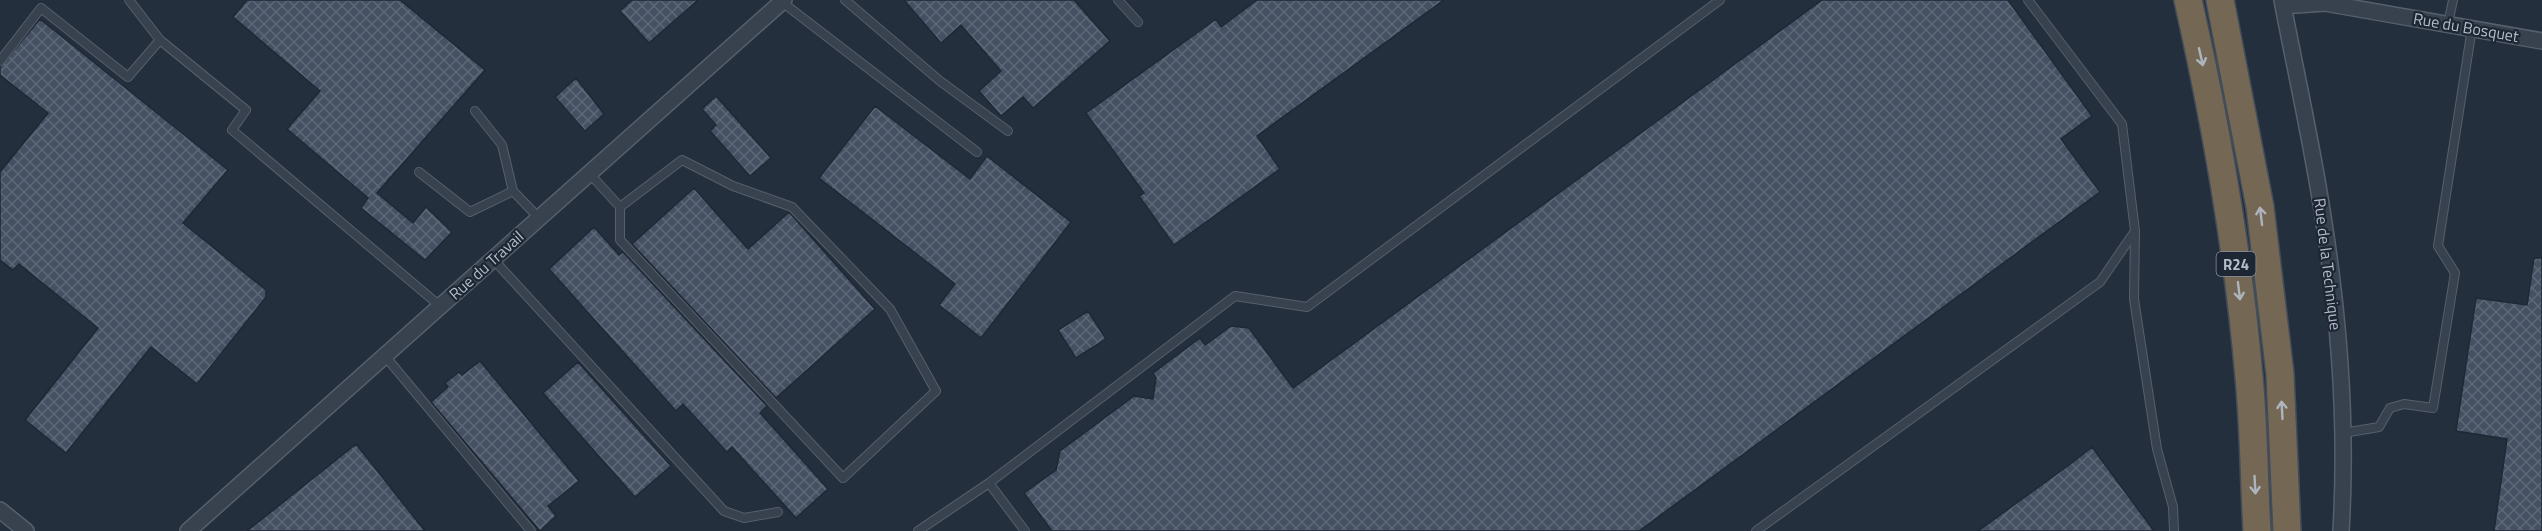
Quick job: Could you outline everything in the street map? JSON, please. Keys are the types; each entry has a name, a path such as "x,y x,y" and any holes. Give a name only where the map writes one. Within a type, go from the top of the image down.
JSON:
{"highway":[{"name":"R24","path":"2188,0 2208,86 2230,214 2250,377 2257,531"},
{"name":"R24","path":"2220,0 2260,207 2280,374 2287,531"}],"street":[{"name":"Rue du Travail","path":"188,531 783,1"},
{"name":"Rue du Bosquet","path":"2282,3 2325,3 2542,41"},
{"name":"Rue de la Technique","path":"2282,3 2324,223 2338,346 2344,473 2341,531"},
{"path":"0,510 26,531"}],"lane":[{"path":"129,0 159,40 246,110 232,130 440,306"},
{"path":"845,0 940,81 1008,131"},
{"path":"1118,0 1138,22"},
{"path":"918,531 989,483 1235,296 1307,307 1720,0"},
{"path":"2028,0 2122,124 2135,231 2134,299 2157,449 2173,507 2174,531"},
{"path":"2448,24 2453,0"},
{"path":"783,1 976,152"},
{"path":"0,61 41,8 128,77 159,40"},
{"path":"2343,433 2379,427 2390,408 2404,404 2433,408 2455,273 2438,246 2472,28"},
{"path":"475,111 502,145 513,191 539,218"},
{"path":"589,173 620,207 620,240 843,478 936,391 890,309 792,207 733,186 681,160 620,207"},
{"path":"419,172 470,212 513,191"},
{"path":"1756,531 2100,282 2135,231"},
{"path":"493,259 724,511 744,518 778,512"},
{"path":"385,356 531,531"},
{"path":"989,483 1025,531"}],"building":[{"path":"247,0 400,0 485,70 377,193 413,223 426,207 452,232 425,260 361,208 368,198 287,129 320,91 233,17"},
{"path":"632,0 698,0 649,43 620,11"},
{"path":"904,0 1074,0 1110,41 1033,108 1023,97 1001,116 979,91 1001,71 961,25 941,43"},
{"path":"1257,0 1444,0 1257,136 1280,169 1174,245 1139,196 1144,193 1086,113 1216,19 1221,27"},
{"path":"1822,0 2008,0 2092,116 2061,139 2100,192 1639,531 1052,531 1024,493 1056,470 1060,451 1134,396 1153,399 1156,378 1153,373 1200,338 1205,345 1231,326 1249,328 1293,388"},
{"path":"40,19 228,170 183,223 266,290 266,297 197,384 151,347 66,453 25,420 98,328 19,264 13,270 0,260 0,172 48,113 0,75 0,67"},
{"path":"576,78 604,114 585,131 555,97"},
{"path":"716,96 771,158 750,176 710,131 716,125 702,109"},
{"path":"875,106 970,179 987,156 1071,222 981,338 939,305 955,284 819,178"},
{"path":"694,188 748,249 789,212 875,309 776,398 632,244"},
{"path":"594,227 619,255 623,252 767,406 760,413 828,489 796,518 732,447 727,452 683,404 676,411 549,269"},
{"path":"2534,258 2542,258 2542,531 2494,531 2507,439 2456,431 2476,298 2527,305"},
{"path":"1088,311 1106,339 1076,358 1058,330"},
{"path":"480,361 579,481 548,506 556,516 540,531 431,402 448,387 445,383 459,372 462,375"},
{"path":"578,362 671,466 635,497 543,393"},
{"path":"356,444 425,531 247,531"},
{"path":"2092,447 2154,531 1978,531 2073,462"}]}
